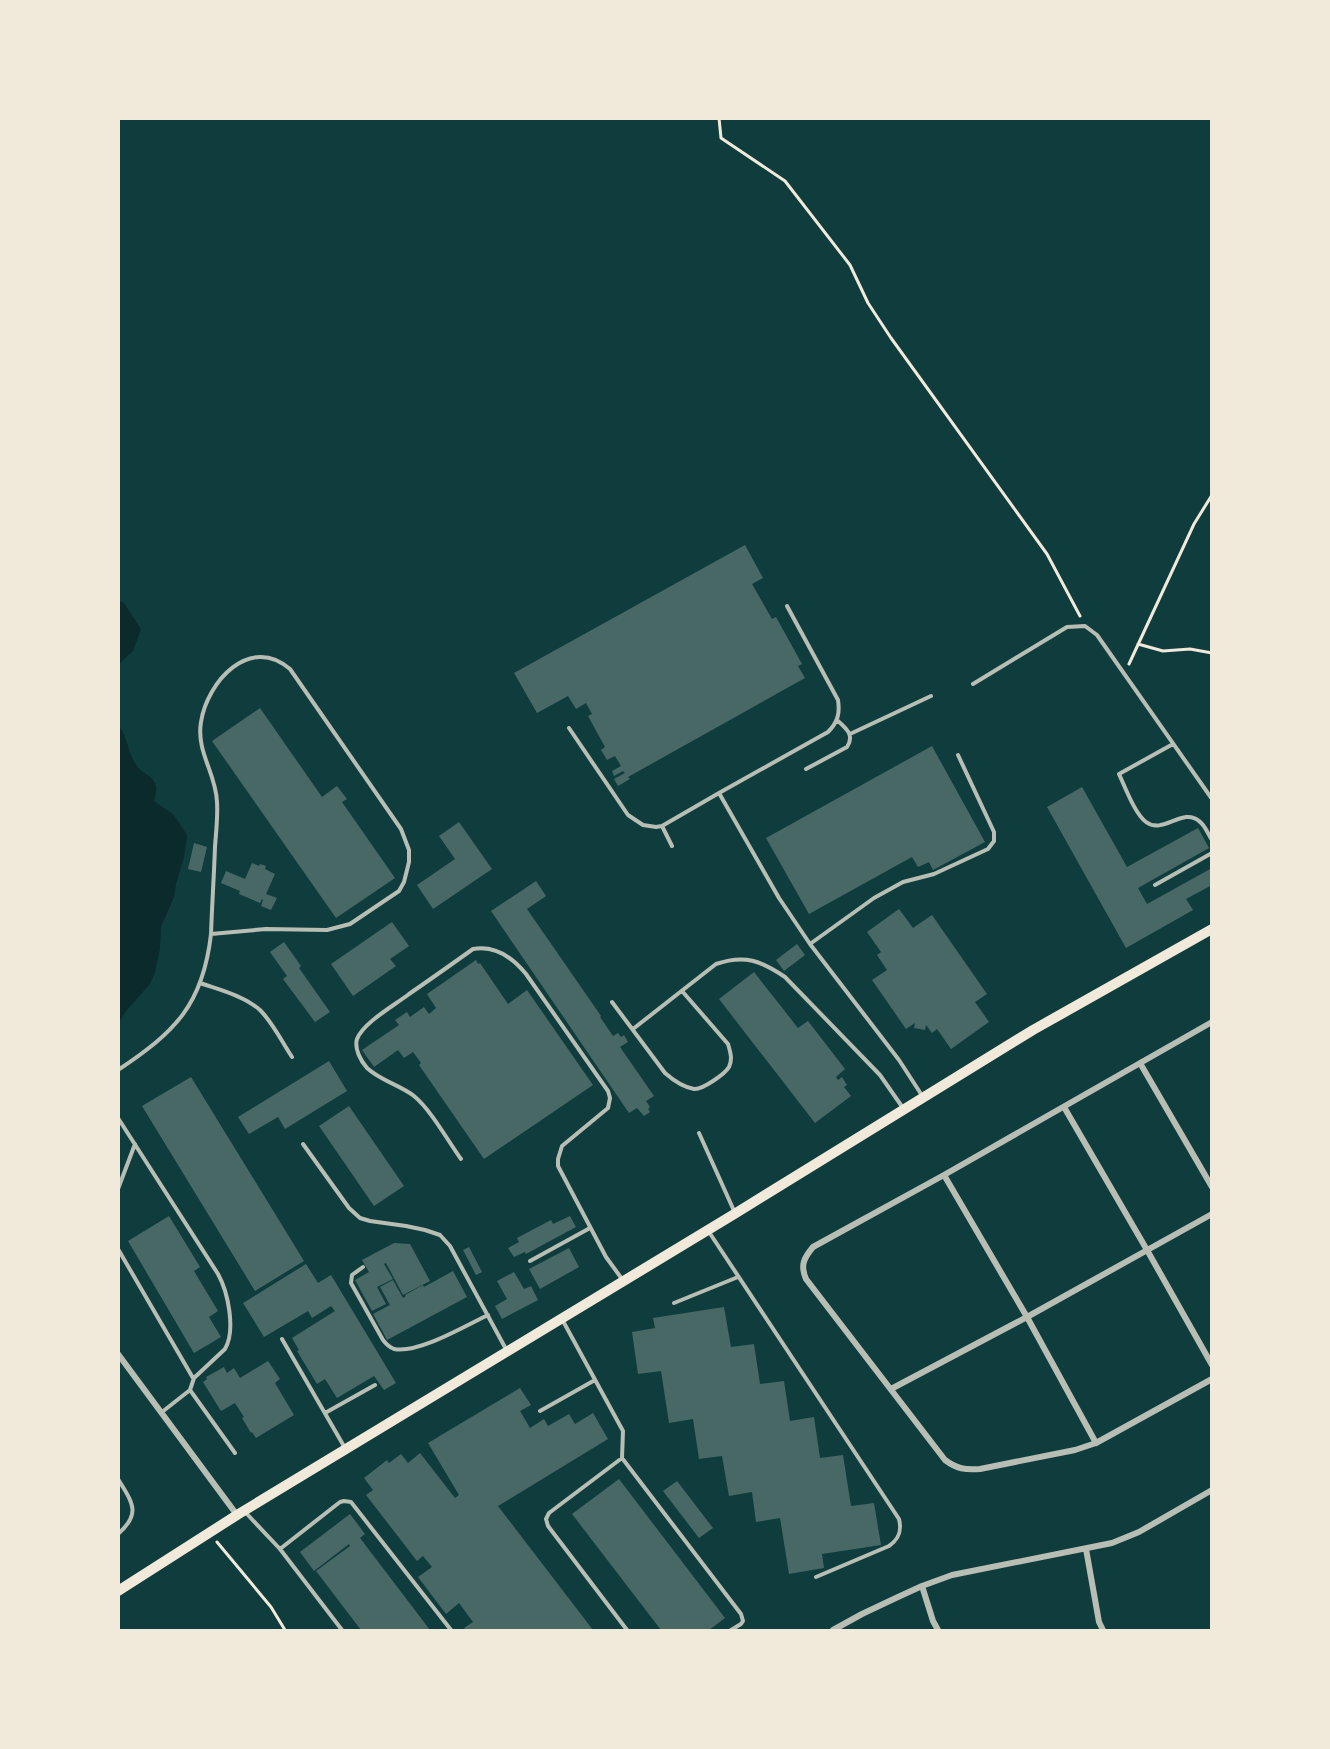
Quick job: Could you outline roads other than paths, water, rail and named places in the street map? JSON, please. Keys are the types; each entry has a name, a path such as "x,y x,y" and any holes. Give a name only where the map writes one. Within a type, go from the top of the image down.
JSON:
{"main road":[{"path":"118,1591 240,1513 736,1214 1033,1030 1212,928"}],"street":[{"path":"1212,1022 813,1247 803,1262 802,1271 945,1460 955,1468 980,1469 1075,1450 1096,1443 1212,1380"},
{"path":"1140,1063 1212,1187"},
{"path":"1064,1107 1212,1365"},
{"path":"944,1175 1027,1317 1096,1443"},
{"path":"891,1389 1027,1317 1212,1214"},
{"path":"118,1354 240,1513"},
{"path":"832,1630 922,1586 951,1575 1112,1543 1138,1532 1212,1491"},
{"path":"1086,1549 1102,1630"},
{"path":"922,1586 938,1630"}],"lane":[{"path":"569,728 628,815 643,825 662,826 828,732 837,720 838,700 787,606"},
{"path":"973,684 1067,627 1085,626 1097,635 1212,799"},
{"path":"118,1071 150,1049 174,1026 200,983 211,934 217,802 213,778 201,747 200,724 203,710 211,691 223,674 247,659 270,658 290,669 401,828 408,850 407,873 399,891 350,924 339,928 317,931 266,929 211,934"},
{"path":"850,734 931,696"},
{"path":"806,769 848,747 851,741 850,734 837,720"},
{"path":"1173,744 1119,774 1140,817 1148,824 1164,825 1190,817 1201,822 1212,840"},
{"path":"810,944 874,898 903,882 934,874 988,849 994,841 994,832 958,755"},
{"path":"719,794 779,898 810,944 899,1060 924,1098"},
{"path":"662,826 672,846"},
{"path":"1155,885 1212,853"},
{"path":"461,1159 416,1098 367,1067 360,1058 356,1044 361,1032 377,1016 473,949 483,947 494,950 516,962 608,1091 610,1098 608,1108 562,1146 558,1166 606,1257 623,1281"},
{"path":"633,1029 716,964 730,960 757,961 785,977 880,1075 904,1110"},
{"path":"200,983 242,999 259,1010 292,1057"},
{"path":"612,1002 675,1082 693,1089 701,1089 724,1072 731,1058 728,1044 682,991"},
{"path":"118,1118 218,1274 225,1290 230,1332 228,1344 194,1378 190,1390 162,1412"},
{"path":"699,1133 736,1214"},
{"path":"118,1189 135,1144"},
{"path":"303,1144 349,1208 360,1218 440,1235 450,1246 507,1351"},
{"path":"530,1261 590,1228"},
{"path":"708,1230 899,1519 900,1531 889,1546 816,1577"},
{"path":"118,1249 194,1378"},
{"path":"363,1267 352,1275 351,1283 382,1340 389,1347 415,1348 488,1315"},
{"path":"674,1303 738,1277"},
{"path":"561,1318 623,1431 622,1458 741,1614 743,1621 731,1630"},
{"path":"282,1339 346,1449"},
{"path":"540,1411 595,1380"},
{"path":"325,1413 375,1385"},
{"path":"190,1390 235,1453"},
{"path":"622,1458 549,1512 546,1519 548,1526 627,1630"},
{"path":"118,1479 134,1509 130,1521 118,1534"},
{"path":"280,1549 340,1502 351,1502 450,1630"},
{"path":"240,1513 280,1549 342,1630"}],"water":[{"path":"119,601 124,603 141,629 133,651 119,664"},
{"path":"119,726 137,766 155,783 154,801 174,815 187,835 174,897 161,927 160,949 155,972 150,984 119,1022"}]}
